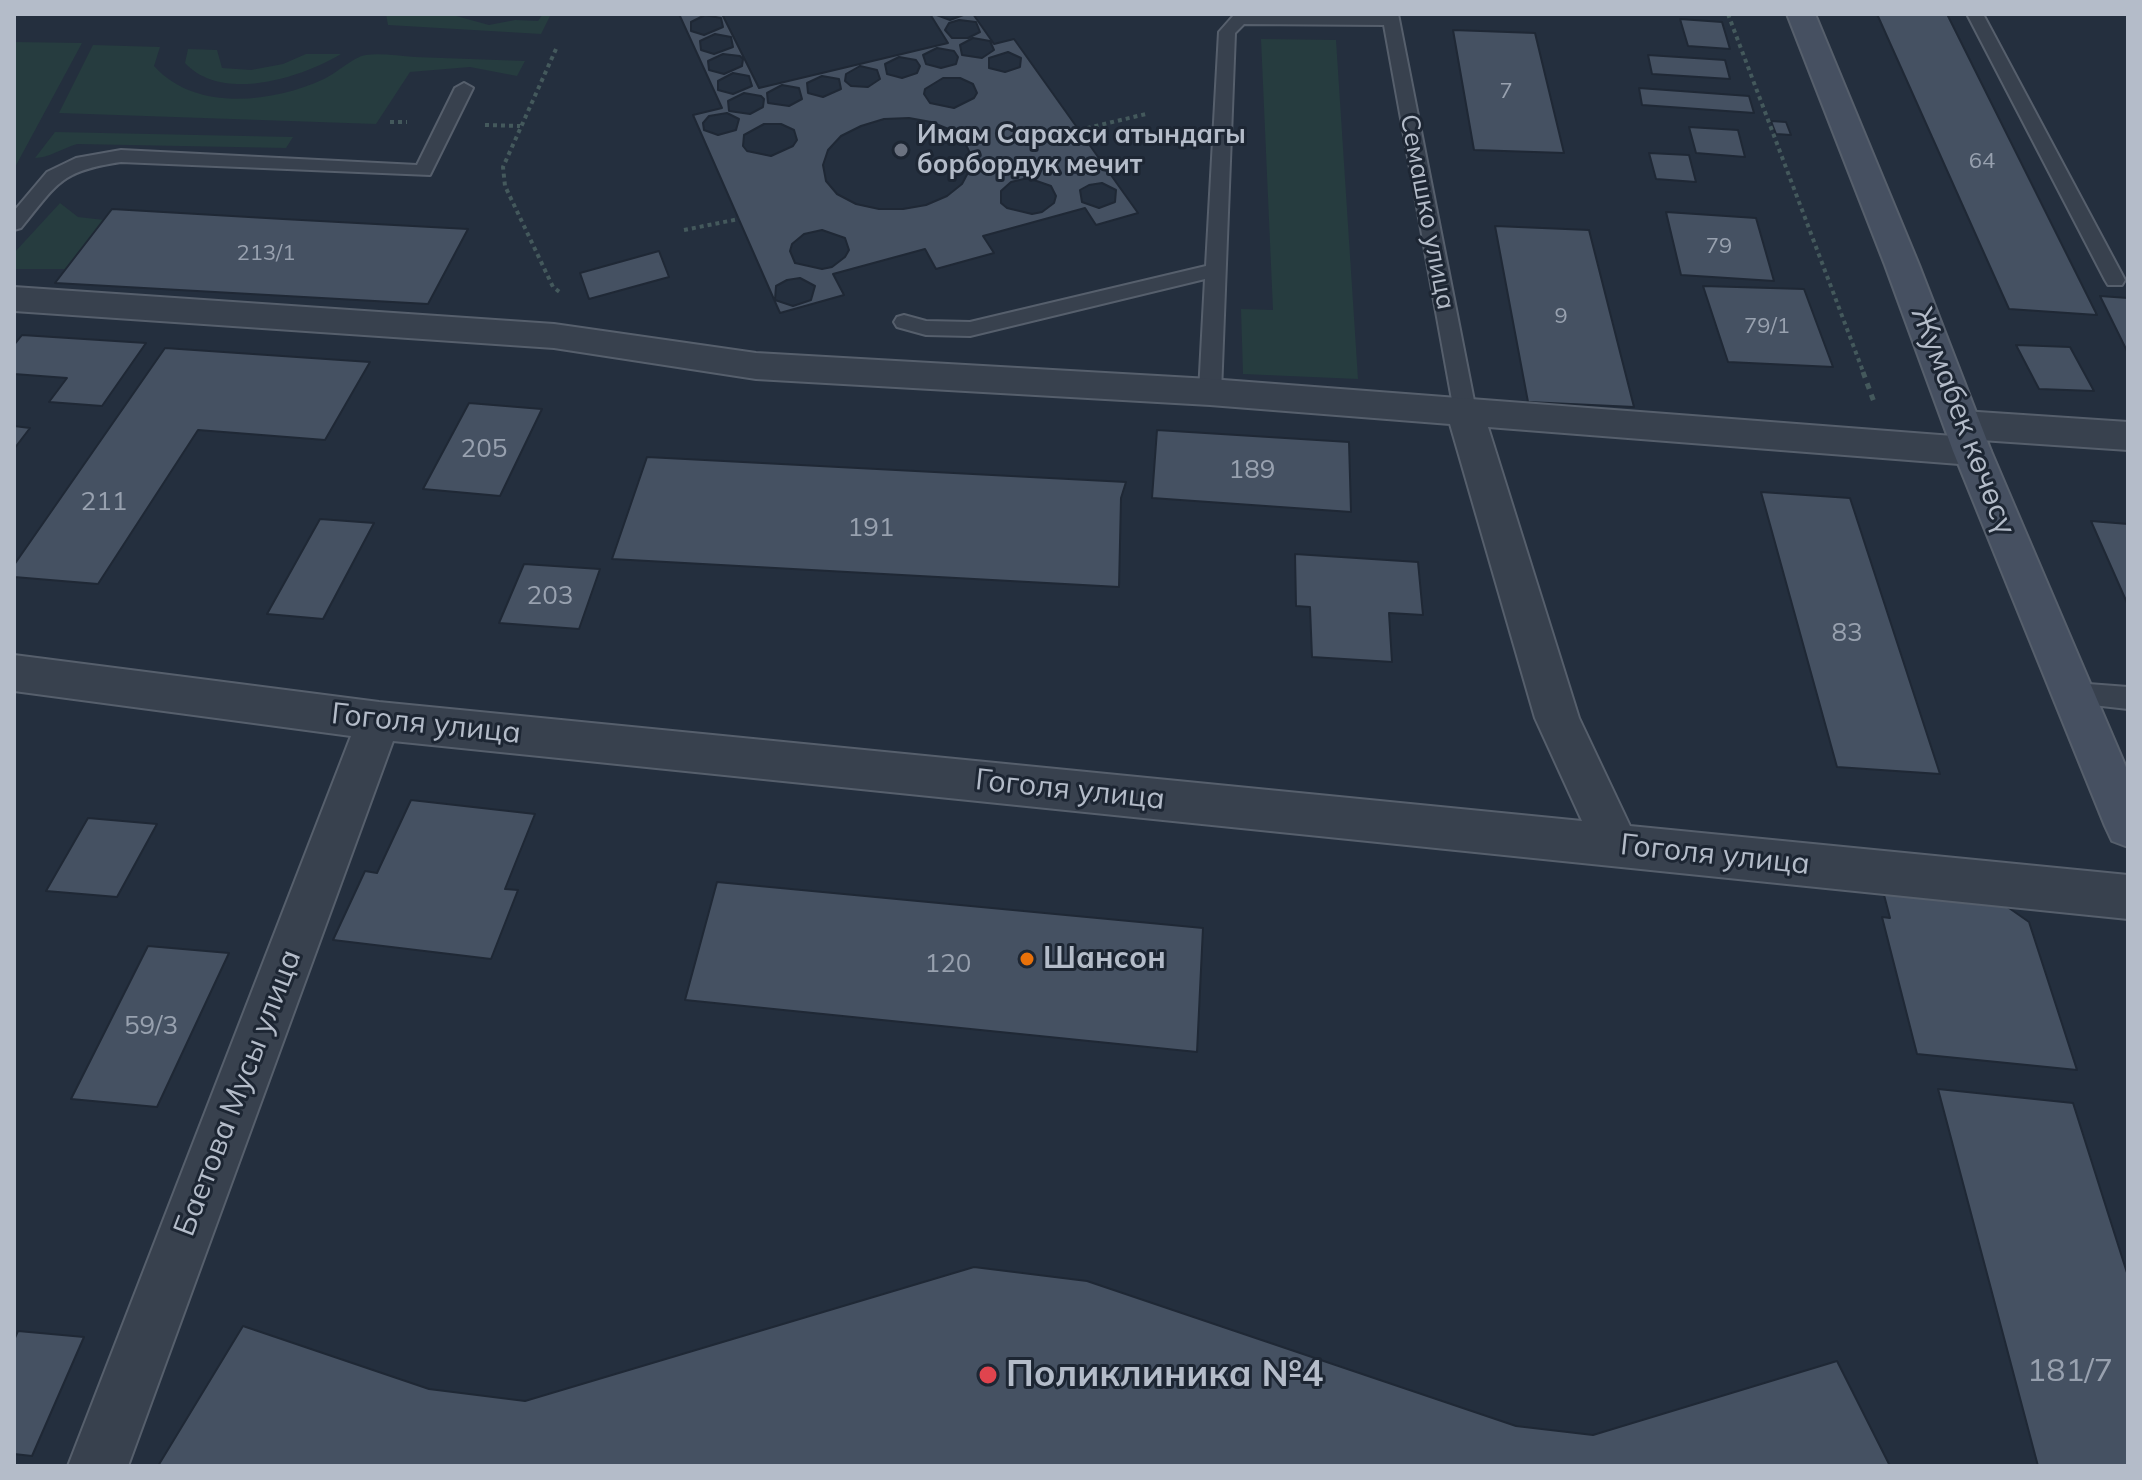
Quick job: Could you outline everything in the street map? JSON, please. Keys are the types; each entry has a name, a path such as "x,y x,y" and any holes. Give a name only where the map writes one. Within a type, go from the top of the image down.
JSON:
{"street":[{"name":"Жумабек көчөсү","path":"1801,14 1968,438 2128,826"},
{"path":"14,299 554,336 756,366 1210,392 1465,411 1968,438 2128,436"},
{"path":"1465,411 1557,718 1616,845"},
{"name":"Гоголя улица","path":"14,673 379,721 2128,897"},
{"name":"Баетова Мусы улица","path":"98,1466 379,721"}],"lane":[{"path":"1975,14 2115,280"},
{"path":"1210,392 1227,32 1240,19 1390,17"},
{"name":"Семашко улица","path":"1390,17 1465,411"},
{"path":"14,224 54,176 83,162 121,156 423,171 464,88"},
{"path":"904,322 926,328 970,329 1215,270"},
{"path":"2075,694 2128,698"}],"path":[{"path":"1728,14 1876,407"},
{"path":"556,49 503,167 505,186 553,287 569,299"},
{"path":"1079,130 1146,114"},
{"path":"684,230 739,219"}],"green space":[{"path":"386,14 449,14 489,25 515,20 538,21 543,14 551,14 541,34 388,25"},
{"path":"1261,39 1336,40 1358,379 1243,374 1241,309 1273,310"},
{"path":"14,42 82,43 14,169"},
{"path":"93,45 160,47 154,66 171,81 212,97 235,99 281,94 303,87 366,55 525,61 517,76 470,67 410,72 376,124 59,113"},
{"path":"188,49 217,50 222,68 251,70 283,64 306,54 341,54 284,78 240,84 219,82 201,75 185,63"},
{"path":"55,132 293,137 286,148 77,144 35,158"},
{"path":"60,203 78,217 104,220 65,269 14,269 14,253"}],"building":[{"name":"Имам Сарахси атындагы борбордук мечит","path":"679,14 722,14 759,88 948,43 930,14 973,14 994,44 1014,39 1138,213 1096,225 1085,208 983,236 994,253 936,269 925,249 833,274 844,295 780,313 693,115 722,108"},
{"path":"934,14 966,14 950,20"},
{"path":"1877,14 1947,14 2097,315 2009,309"},
{"path":"705,15 721,18 723,27 704,35 691,31 691,22"},
{"path":"1680,19 1722,22 1730,49 1688,46"},
{"path":"959,20 976,22 980,32 968,38 952,38 945,30 949,23"},
{"path":"1453,30 1535,33 1564,153 1474,150"},
{"path":"715,34 731,37 733,47 714,54 701,50 700,41"},
{"path":"973,38 990,41 994,50 982,58 962,55 960,45"},
{"path":"937,48 954,51 958,57 956,64 941,68 926,64 923,55"},
{"path":"1008,52 1021,58 1020,67 1005,72 989,68 989,58"},
{"path":"723,54 740,56 742,66 724,74 709,70 708,61"},
{"path":"1648,55 1725,60 1730,79 1652,74"},
{"path":"899,57 916,60 920,66 917,73 902,78 887,74 885,64"},
{"path":"860,66 877,70 880,79 868,87 851,86 845,81 846,74"},
{"path":"733,73 749,76 752,86 733,94 718,90 718,81"},
{"path":"822,76 839,79 841,89 823,97 808,93 807,83"},
{"path":"943,78 960,78 973,84 977,93 974,98 954,108 930,103 924,94 925,89"},
{"path":"782,85 799,88 802,99 789,106 768,103 767,93"},
{"path":"1639,88 1749,96 1754,113 1642,105"},
{"path":"744,93 761,96 764,99 763,107 750,114 729,111 728,101"},
{"path":"727,113 739,119 736,130 718,135 704,130 703,123 709,116"},
{"path":"909,118 951,130 964,141 971,155 970,169 962,184 947,196 926,205 903,209 879,209 856,204 837,194 826,181 823,165 828,150 841,136 884,119"},
{"path":"1771,121 1786,122 1791,135 1776,134"},
{"path":"764,124 781,124 794,130 797,140 793,146 771,156 747,151 743,146 744,135"},
{"path":"1689,127 1738,130 1745,157 1696,153"},
{"path":"1649,153 1689,155 1696,182 1656,179"},
{"path":"1028,178 1051,186 1056,196 1054,203 1042,212 1032,214 1007,208 1001,203 1001,191 1011,182"},
{"path":"1102,183 1116,190 1115,202 1099,208 1082,202 1080,190"},
{"path":"112,209 468,229 428,304 55,283"},
{"path":"1666,212 1756,218 1774,281 1681,275"},
{"path":"1495,226 1589,230 1634,407 1528,402"},
{"path":"822,230 845,238 849,250 845,257 832,267 822,269 795,263 790,251 792,244 804,234"},
{"path":"659,251 669,277 589,299 580,273"},
{"path":"800,278 815,286 811,300 793,306 775,300 776,286"},
{"path":"1703,286 1804,289 1833,367 1728,362"},
{"path":"2100,296 2128,298 2128,353"},
{"path":"22,335 146,343 102,406 49,402 67,378 14,374 14,345"},
{"path":"2016,345 2070,347 2094,391 2039,389"},
{"path":"165,348 370,362 325,440 198,430 98,584 14,577 14,565"},
{"path":"469,403 542,409 500,496 423,489"},
{"path":"14,426 30,428 14,449"},
{"path":"1157,430 1349,442 1351,512 1152,498"},
{"path":"647,457 1126,482 1121,498 1119,587 612,559"},
{"path":"1761,492 1850,498 1940,774 1837,767"},
{"path":"320,519 374,523 323,619 267,614"},
{"path":"2091,521 2128,524 2128,605"},
{"path":"1295,554 1418,562 1423,615 1389,613 1392,662 1312,657 1310,607 1296,606"},
{"path":"524,564 600,569 579,629 499,623"},
{"path":"411,800 535,814 505,889 518,890 491,959 333,940 365,871 377,873"},
{"path":"88,818 157,824 117,897 46,891"},
{"path":"717,882 1203,928 1197,1052 685,1000"},
{"path":"1883,891 1999,901 2029,922 2077,1070 1917,1054 1882,917 1890,918"},
{"path":"148,946 229,953 157,1107 71,1099"},
{"path":"1938,1089 2073,1103 2128,1276 2128,1466 2038,1466"},
{"name":"Поликлиника №4","path":"974,1267 1087,1281 1516,1426 1593,1435 1837,1361 1890,1466 158,1466 243,1326 429,1389 525,1401"},
{"path":"18,1331 84,1337 32,1456 14,1454 14,1340"}],"place":[{"name":"Имам Сарахси атындагы борбордук мечит","path":"901,150"},
{"name":"Шансон","path":"1027,959"},
{"name":"Поликлиника №4","path":"988,1375"}]}
